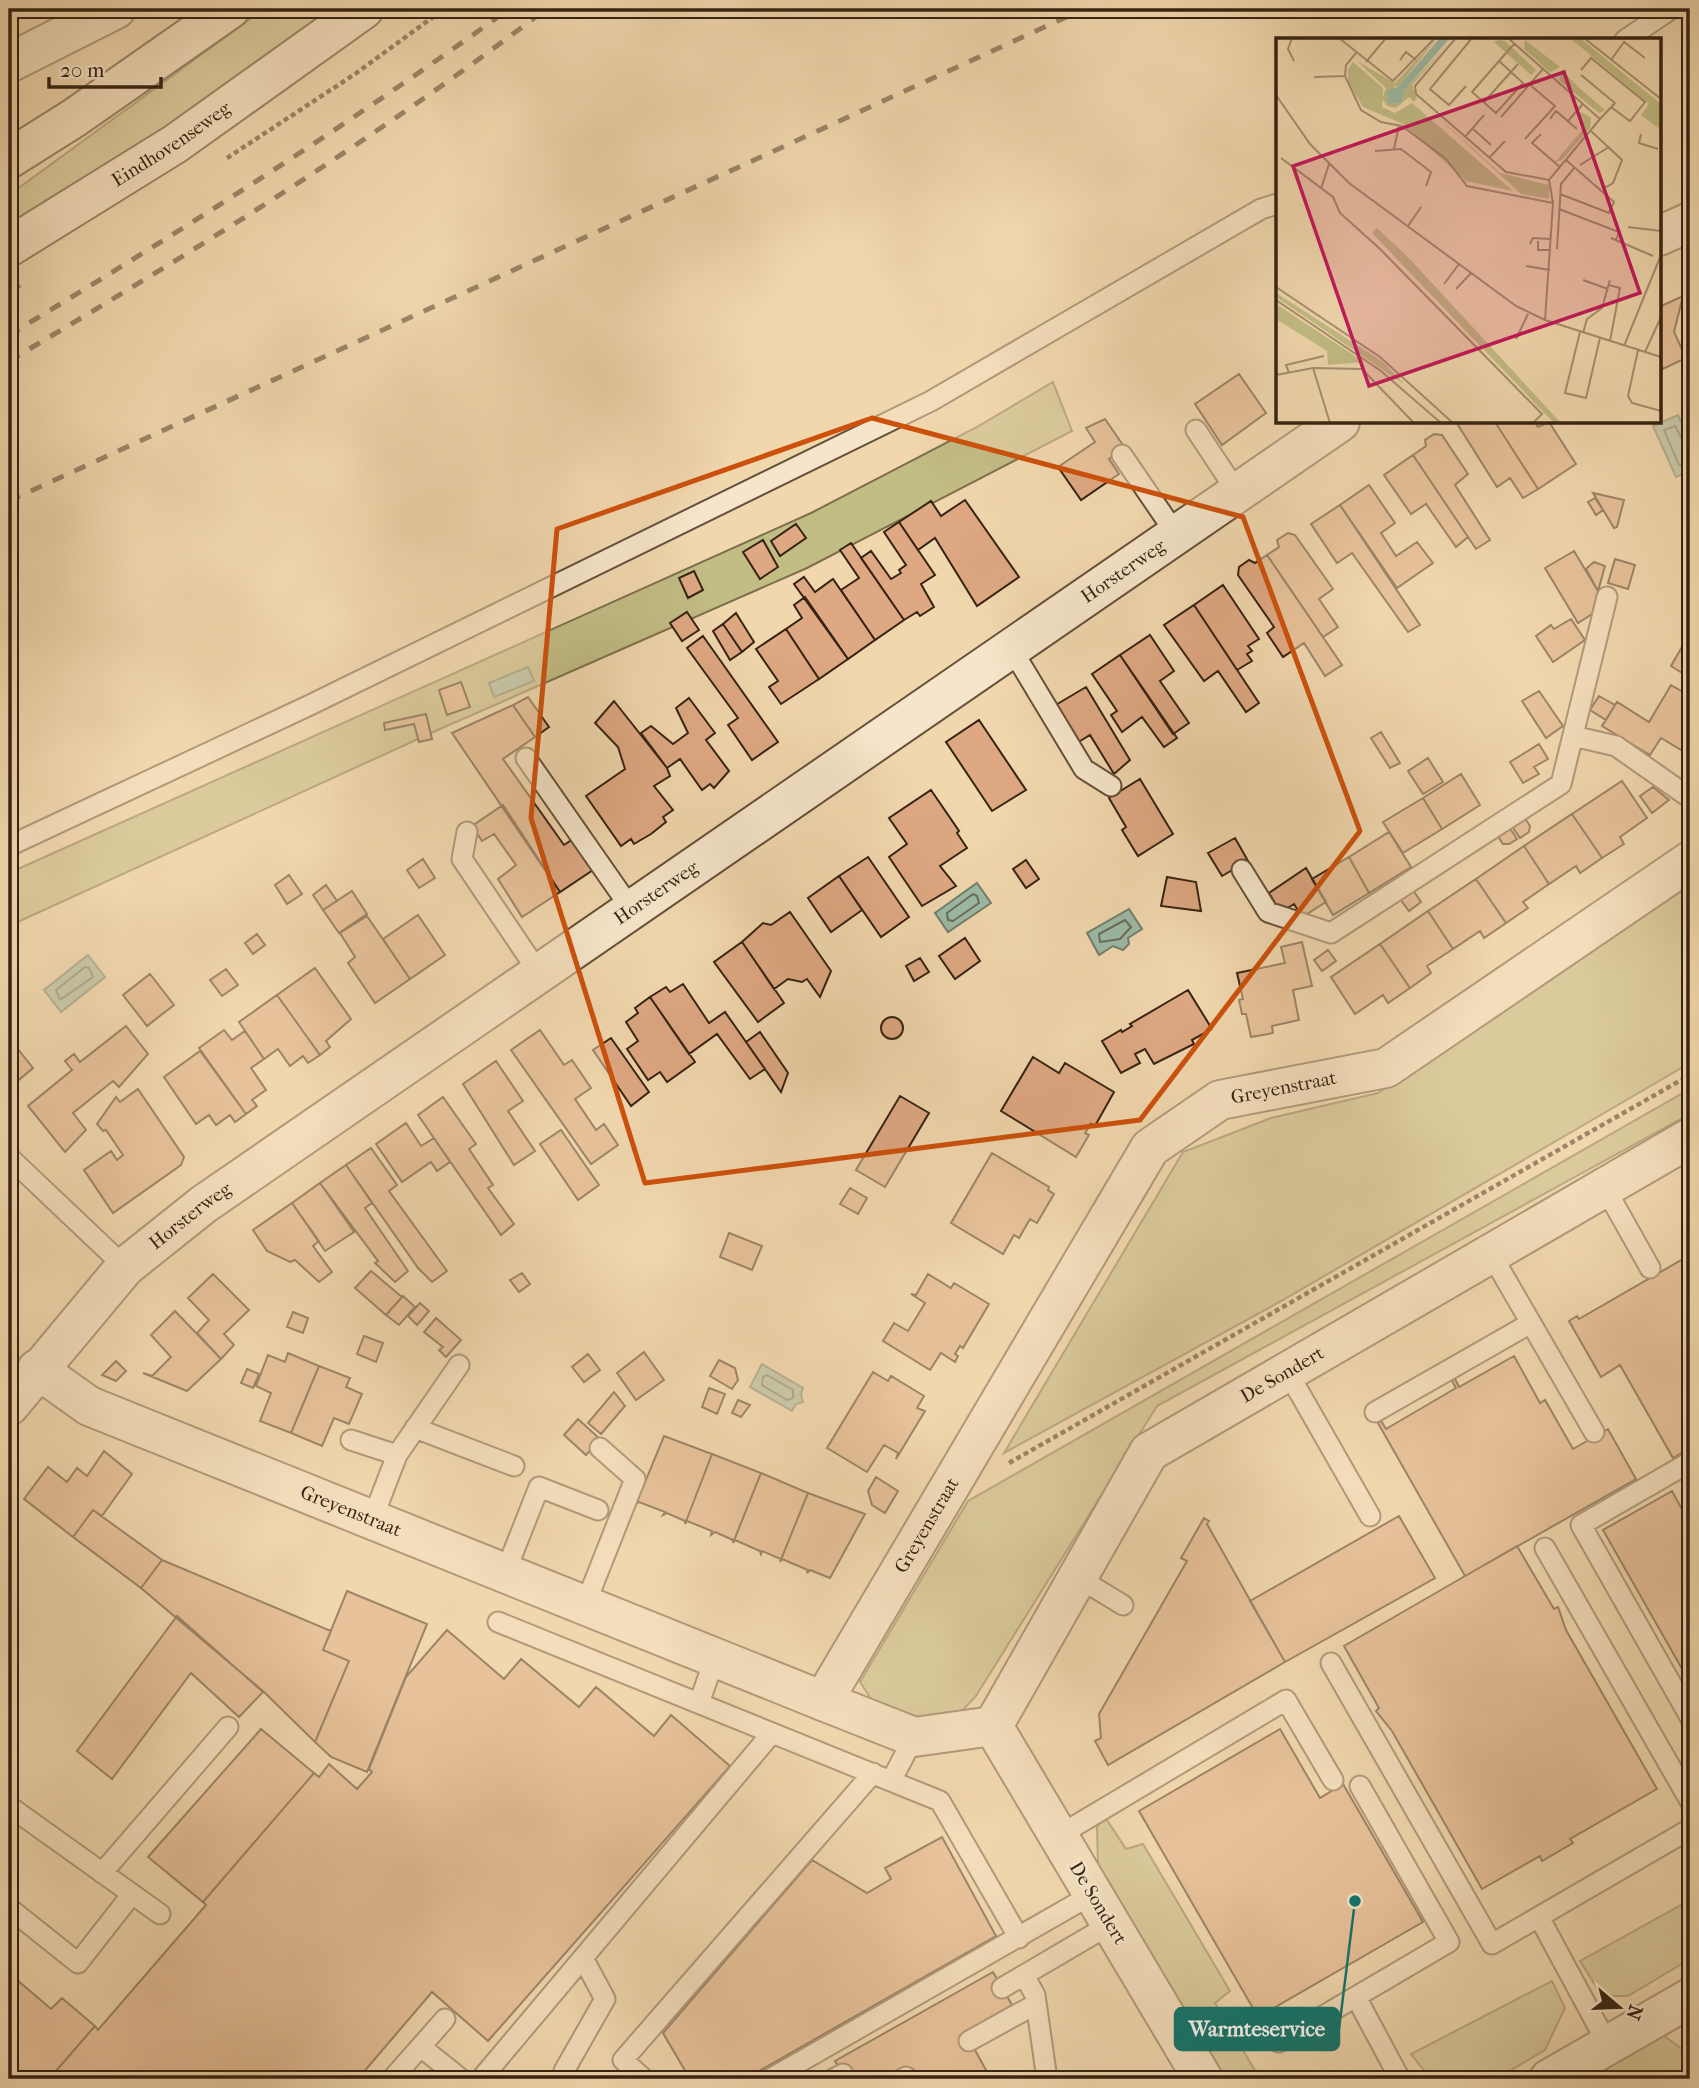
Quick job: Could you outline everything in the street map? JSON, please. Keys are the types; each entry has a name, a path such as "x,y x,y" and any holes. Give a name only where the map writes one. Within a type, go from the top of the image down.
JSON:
{"street":[{"path":"9,63 116,9"},
{"path":"9,159 74,118 230,9"},
{"name":"Eindhovenseweg","path":"9,247 176,144 364,9"},
{"path":"1660,236 1690,222"},
{"name":"Horsterweg","path":"9,1406 125,1266 204,1204 1337,424"},
{"name":"Greyenstraat","path":"37,1369 89,1406 333,1517 372,1520 823,1701 1150,1148 1220,1100 1386,1068 1690,861"},
{"name":"De Sondert","path":"1203,2079 993,1726 1149,1451 1690,1138"},
{"path":"823,1701 914,1737 993,1726"},
{"path":"1549,2079 1690,1998"}],"lane":[{"path":"1628,38 1671,9"},
{"path":"9,846 308,706 931,401 1261,208 1276,204"},
{"path":"1196,429 1237,492"},
{"path":"1122,455 1176,534"},
{"path":"1242,870 1268,912 1331,933 1562,784 1607,597"},
{"path":"1011,648 1084,769 1111,786"},
{"path":"1573,736 1616,746 1690,799"},
{"path":"526,758 632,910"},
{"path":"467,832 462,859 539,973"},
{"path":"9,1157 125,1266"},
{"path":"1605,1188 1650,1268"},
{"path":"1491,1254 1594,1432"},
{"path":"1375,1412 1531,1323"},
{"path":"372,1520 397,1455 459,1365"},
{"path":"1287,1371 1370,1516"},
{"path":"415,1428 514,1466"},
{"path":"351,1440 397,1455"},
{"path":"585,1605 635,1479 600,1448"},
{"path":"1688,1470 1581,1525 1690,1717"},
{"path":"505,1573 539,1488 598,1510"},
{"path":"1545,1548 1690,1801"},
{"path":"1077,1577 1123,1605"},
{"path":"498,1622 940,1801 1019,1938"},
{"path":"699,1703 716,1658"},
{"path":"1331,1663 1492,1944 1690,1829"},
{"path":"1058,1836 1286,1700 1333,1780"},
{"path":"102,1872 228,1727"},
{"path":"481,2079 772,1733"},
{"path":"644,2079 624,2060 882,1777 914,1737"},
{"path":"1279,2042 1450,1942 1360,1786"},
{"path":"9,1806 160,1914"},
{"path":"9,1908 78,1963 132,1894"},
{"path":"770,2079 1019,1938 1102,1909"},
{"path":"1002,1988 1024,1975 1102,1909"},
{"path":"1539,1917 1608,2045"},
{"path":"564,2070 606,1999 583,1958"},
{"path":"1024,1975 1035,1995 1047,2079"},
{"path":"1356,1997 1400,2079"},
{"path":"970,2041 1036,2004"},
{"path":"392,2079 445,2019"},
{"path":"421,2047 461,2079"}],"path":[{"path":"1002,1467 1690,1075"}],"highlighted area":[{"path":"872,418 1243,517 1360,831 1140,1120 645,1183 531,818 557,529"}],"shaded area":[{"path":"264,9 334,9 144,146 9,226 9,195"},
{"path":"1053,382 1072,431 807,568 440,729 9,926 9,873 811,513 977,427"},
{"path":"1690,882 1690,1063 1283,1300 1004,1453 1183,1152 1271,1118 1378,1093"},
{"path":"1690,1089 1690,1114 1157,1406 976,1696 960,1713 925,1719 875,1705 860,1682 968,1501"},
{"path":"1103,1814 1126,1849 1143,1844 1230,1991 1215,2003 1260,2079 1226,2079 1098,1865 1097,1827"},
{"path":"1690,1900 1690,1959 1628,1996 1602,1996 1580,1961"},
{"path":"1552,1981 1565,2008 1545,2050 1496,2079 1431,2079 1411,2054"},
{"path":"1660,2033 1690,2055 1690,2079 1580,2079"}],"water":[{"path":"1678,415 1690,441 1690,471 1676,477 1653,426"},
{"path":"528,667 534,681 494,697 489,683"},
{"path":"977,883 991,903 948,932 935,913"},
{"path":"1129,909 1142,929 1128,938 1129,944 1123,950 1113,946 1099,955 1087,933"},
{"path":"88,955 105,977 61,1012 44,990"},
{"path":"762,1364 803,1388 803,1402 796,1404 792,1411 750,1387"}],"building":[{"path":"1683,296 1674,332 1686,358 1663,369 1660,362 1660,307"},
{"path":"1239,374 1266,413 1222,445 1195,404"},
{"path":"1105,419 1125,448 1109,459 1119,474 1081,500 1058,467 1095,442 1086,428"},
{"path":"1496,424 1538,489 1523,498 1510,478 1497,487 1458,425"},
{"path":"1496,424 1536,424 1538,427 1550,424 1576,464 1538,489"},
{"path":"1434,434 1442,435 1468,474 1455,485 1490,540 1476,549 1413,455 1426,446 1425,440"},
{"path":"1413,455 1468,537 1456,547 1426,504 1411,514 1384,475"},
{"path":"1369,485 1395,523 1381,533 1396,556 1417,542 1433,563 1397,588 1340,505"},
{"path":"1593,493 1624,500 1617,527 1614,528"},
{"path":"1595,498 1603,510 1596,515 1588,502"},
{"path":"965,500 1019,577 977,606 935,538 918,550 899,522 931,501 941,516"},
{"path":"1340,505 1420,625 1408,632 1352,553 1337,563 1311,524"},
{"path":"899,522 935,575 921,584 934,607 920,616 917,612 904,620 861,558 871,551 891,579 901,573 899,570 906,565 884,532"},
{"path":"796,524 806,538 780,556 771,541"},
{"path":"1288,533 1295,535 1333,589 1319,599 1338,627 1323,637 1267,555 1279,547 1277,540"},
{"path":"763,540 778,567 760,579 743,552"},
{"path":"851,543 904,620 875,640 841,590 859,578 840,550"},
{"path":"1574,551 1598,591 1592,614 1578,623 1545,568"},
{"path":"1267,555 1342,665 1325,676 1304,643 1283,657 1267,633 1274,627 1238,575 1239,567 1249,560 1255,563"},
{"path":"1615,559 1635,565 1628,589 1608,583"},
{"path":"1594,562 1605,566 1598,591 1586,569"},
{"path":"694,571 703,590 688,598 679,578"},
{"path":"804,577 815,592 833,579 875,640 848,659 794,584"},
{"path":"1223,585 1259,639 1248,646 1252,651 1247,654 1252,661 1237,670 1194,605"},
{"path":"805,597 848,659 819,679 786,629 802,618 794,605"},
{"path":"1194,605 1259,703 1246,712 1218,671 1204,681 1164,625"},
{"path":"687,612 699,630 682,641 670,623"},
{"path":"736,613 754,642 742,652 723,624"},
{"path":"1571,619 1585,640 1553,662 1536,636 1551,625 1554,629"},
{"path":"723,624 742,652 730,660 713,631"},
{"path":"786,629 819,679 781,704 769,687 778,681 756,649"},
{"path":"1690,633 1690,678 1671,666"},
{"path":"1150,635 1174,671 1160,681 1189,723 1173,734 1120,655"},
{"path":"703,636 778,742 752,760 728,725 738,718 687,648"},
{"path":"1120,655 1177,738 1164,747 1142,717 1122,732 1111,715 1117,711 1092,674"},
{"path":"461,682 470,707 447,715 439,690"},
{"path":"1671,685 1690,696 1688,754 1661,738 1650,755 1602,726 1617,702 1649,722"},
{"path":"1086,687 1130,760 1114,774 1090,735 1077,743 1054,706"},
{"path":"1539,691 1563,726 1546,738 1522,701"},
{"path":"1599,696 1615,705 1606,720 1590,710"},
{"path":"528,697 549,727 535,737 513,705"},
{"path":"689,698 715,733 706,740 729,771 714,788 710,784 702,790 680,759 667,768 641,733 651,726 673,744 688,733 676,708"},
{"path":"614,701 667,768 670,776 654,786 673,810 663,817 666,822 651,834 634,844 631,839 621,846 586,796 625,769 618,747 595,723"},
{"path":"513,705 535,737 503,759 564,845 576,837 596,868 560,892 452,733"},
{"path":"426,714 432,739 419,742 414,724 385,730 384,723"},
{"path":"979,720 1026,790 992,811 946,742"},
{"path":"1381,732 1400,763 1390,768 1371,738"},
{"path":"1539,744 1548,759 1534,767 1539,774 1523,783 1510,762"},
{"path":"1428,758 1443,782 1423,794 1408,771"},
{"path":"1461,774 1480,805 1442,829 1423,798"},
{"path":"1140,779 1173,834 1138,856 1122,830 1126,827 1109,798"},
{"path":"1622,781 1647,818 1620,837 1624,844 1602,858 1572,814"},
{"path":"1653,787 1669,800 1652,813 1640,796"},
{"path":"931,790 959,831 957,833 967,848 940,866 956,886 922,906 889,857 907,844 889,818"},
{"path":"1423,798 1442,829 1403,853 1383,822"},
{"path":"503,805 560,892 522,917 498,879 516,865 494,834 482,841 472,826"},
{"path":"1572,814 1602,858 1580,873 1576,866 1549,884 1524,846"},
{"path":"1524,817 1530,826 1529,832 1520,838 1511,825"},
{"path":"1509,827 1517,839 1503,844 1497,835"},
{"path":"1389,832 1411,867 1369,893 1349,857"},
{"path":"1235,838 1248,861 1222,876 1208,853"},
{"path":"1524,846 1549,884 1523,902 1528,908 1506,923 1476,879"},
{"path":"868,857 909,917 881,937 839,876"},
{"path":"1349,857 1369,893 1333,915 1312,879"},
{"path":"423,859 435,878 419,888 407,870"},
{"path":"1026,860 1039,879 1026,888 1013,869"},
{"path":"1306,868 1326,902 1302,917 1294,904 1284,910 1278,908 1269,893"},
{"path":"289,875 302,894 287,904 275,885"},
{"path":"839,876 862,910 831,932 808,898"},
{"path":"1167,877 1196,882 1201,911 1161,906"},
{"path":"1476,879 1506,923 1484,938 1480,931 1453,949 1428,911"},
{"path":"326,885 337,901 323,910 313,895"},
{"path":"1413,890 1421,902 1409,911 1400,899"},
{"path":"352,891 367,914 339,933 323,910"},
{"path":"1428,911 1453,949 1427,966 1431,973 1410,988 1380,944"},
{"path":"790,912 831,971 820,997 807,979 802,982 788,979 774,989 742,942 763,923 771,925"},
{"path":"418,915 445,955 410,979 383,939"},
{"path":"367,916 410,979 375,1003 348,963 355,957 340,933"},
{"path":"257,934 265,945 253,954 245,943"},
{"path":"965,938 980,961 955,979 939,956"},
{"path":"742,942 784,1003 758,1022 714,962"},
{"path":"1302,942 1312,986 1293,990 1299,1020 1272,1026 1273,1033 1251,1037 1246,1014 1242,1014 1239,1000 1243,999 1237,973 1285,963 1281,947"},
{"path":"1380,944 1410,988 1388,1003 1383,995 1355,1014 1331,977"},
{"path":"1328,950 1336,961 1322,971 1314,960"},
{"path":"920,958 929,972 914,981 906,966"},
{"path":"315,968 351,1019 326,1041 330,1047 320,1055 277,995"},
{"path":"226,969 238,985 222,996 210,980"},
{"path":"150,974 174,1005 147,1026 123,995"},
{"path":"683,984 709,1023 725,1012 765,1069 750,1079 717,1034 689,1054 650,997 666,987 670,992"},
{"path":"1188,990 1212,1029 1192,1040 1194,1044 1154,1064 1145,1049 1135,1054 1140,1063 1121,1073 1102,1041 1121,1030 1122,1032 1132,1026 1130,1024"},
{"path":"277,995 320,1055 308,1063 303,1056 290,1066 278,1049 264,1059 239,1022"},
{"path":"650,997 695,1062 667,1082 660,1072 648,1080 627,1049 638,1041 626,1022 638,1013 635,1008"},
{"path":"892,1017 900,1020 903,1028 900,1036 892,1039 884,1036 881,1028 884,1020"},
{"path":"126,1026 148,1054 119,1087 113,1081 73,1113 86,1130 65,1152 28,1106 72,1070 65,1061 74,1054 80,1062"},
{"path":"224,1030 232,1040 245,1031 264,1059 251,1068 266,1090 252,1100 257,1106 246,1114 199,1048"},
{"path":"540,1030 564,1065 572,1060 591,1088 575,1099 596,1130 604,1124 618,1145 591,1164 511,1050"},
{"path":"760,1032 788,1073 781,1092 746,1042"},
{"path":"9,1038 33,1068 9,1088"},
{"path":"611,1038 649,1092 631,1106 593,1050"},
{"path":"200,1051 246,1114 235,1122 230,1115 216,1125 209,1115 196,1124 164,1077"},
{"path":"1033,1057 1059,1073 1065,1063 1114,1092 1095,1126 1091,1124 1085,1133 1089,1135 1076,1157 1001,1111"},
{"path":"496,1061 523,1101 508,1111 535,1151 514,1165 463,1084"},
{"path":"138,1089 184,1157 181,1165 113,1213 84,1170 111,1151 117,1160 123,1155 106,1130 103,1131 97,1124 116,1097 120,1102"},
{"path":"900,1096 929,1113 885,1187 856,1170"},
{"path":"443,1097 476,1144 469,1149 493,1185 488,1188 514,1224 501,1235 418,1115"},
{"path":"406,1123 421,1146 434,1138 450,1162 437,1171 431,1162 402,1182 376,1144"},
{"path":"561,1130 599,1185 578,1200 540,1144"},
{"path":"371,1148 397,1185 389,1191 447,1271 432,1282 418,1268 346,1165"},
{"path":"992,1153 1049,1187 1048,1190 1054,1194 1037,1223 1030,1219 1019,1238 1014,1235 1003,1254 951,1223"},
{"path":"346,1165 372,1203 365,1208 408,1271 395,1282 375,1263 378,1261 320,1183"},
{"path":"320,1183 354,1232 325,1251 292,1203"},
{"path":"850,1188 867,1198 858,1214 840,1204"},
{"path":"292,1203 319,1241 313,1246 332,1272 319,1282 295,1260 290,1262 267,1251 253,1230"},
{"path":"729,1233 762,1246 752,1270 720,1257"},
{"path":"1690,1255 1690,1448 1673,1458 1620,1365 1601,1377 1569,1321 1577,1316 1579,1319"},
{"path":"371,1271 402,1297 386,1315 355,1288"},
{"path":"522,1273 530,1284 519,1292 510,1280"},
{"path":"213,1274 249,1310 224,1334 234,1345 221,1359 197,1333 209,1320 188,1298"},
{"path":"928,1274 951,1288 954,1283 989,1304 963,1348 960,1346 955,1354 958,1356 955,1362 941,1353 930,1370 883,1341 894,1323 908,1331 925,1303 911,1294 916,1295"},
{"path":"403,1296 415,1307 399,1325 386,1315"},
{"path":"420,1303 429,1311 417,1325 408,1316"},
{"path":"175,1311 221,1359 187,1391 143,1373 152,1376 171,1357 151,1335"},
{"path":"293,1312 308,1318 303,1333 287,1327"},
{"path":"436,1318 461,1340 446,1357 439,1350 443,1347 424,1332"},
{"path":"364,1336 383,1343 376,1362 357,1354"},
{"path":"644,1352 664,1380 636,1400 617,1373"},
{"path":"288,1353 319,1366 291,1433 260,1421 271,1393 256,1386 268,1355 285,1362"},
{"path":"588,1354 600,1370 584,1382 572,1367"},
{"path":"1514,1356 1540,1403 1545,1400 1573,1449 1608,1429 1636,1479 1465,1576 1378,1423 1381,1421 1386,1429 1456,1388 1452,1381 1455,1379 1459,1387"},
{"path":"719,1360 735,1368 738,1380 732,1389 710,1376"},
{"path":"116,1361 126,1371 116,1381 102,1375"},
{"path":"319,1366 350,1378 346,1387 362,1394 349,1424 334,1418 322,1446 291,1433"},
{"path":"247,1369 259,1374 253,1388 241,1383"},
{"path":"873,1372 888,1381 891,1376 924,1396 917,1408 925,1411 896,1459 898,1453 884,1445 867,1472 827,1448"},
{"path":"709,1388 725,1394 717,1414 702,1407"},
{"path":"614,1392 625,1406 601,1434 588,1423"},
{"path":"738,1400 750,1405 741,1417 732,1413"},
{"path":"578,1419 600,1439 586,1455 564,1435"},
{"path":"664,1436 712,1454 685,1524 685,1521 667,1513 663,1515 665,1512 639,1502 636,1504"},
{"path":"104,1451 132,1474 102,1516 93,1510 73,1537 24,1499 48,1467 67,1482 77,1468 87,1476"},
{"path":"712,1454 761,1473 733,1543 733,1540 715,1532 711,1535 712,1531 687,1521 685,1524"},
{"path":"761,1473 808,1493 780,1562 781,1559 762,1551 761,1554 760,1551 735,1540 733,1543"},
{"path":"876,1477 898,1491 885,1513 872,1505 868,1491"},
{"path":"1672,1491 1690,1524 1690,1683 1603,1530"},
{"path":"808,1493 865,1514 830,1578 810,1570 807,1573 808,1570 782,1559 780,1562"},
{"path":"93,1510 162,1560 141,1588 73,1537"},
{"path":"1399,1516 1435,1578 1285,1662 1250,1601"},
{"path":"1204,1518 1209,1521 1207,1524 1285,1662 1108,1765 1095,1741 1101,1738 1099,1714 1187,1561 1181,1558"},
{"path":"1517,1546 1554,1609 1558,1607 1566,1630 1657,1789 1570,1839 1573,1843 1542,1861 1540,1856 1482,1889 1392,1731 1376,1711 1379,1708 1344,1646"},
{"path":"162,1560 331,1631 323,1650 349,1661 315,1742 263,1691 141,1588"},
{"path":"347,1591 427,1624 367,1772 331,1757 315,1742 349,1661 323,1650"},
{"path":"177,1616 263,1692 239,1717 191,1673 112,1779 77,1751"},
{"path":"447,1630 504,1679 521,1659 579,1707 596,1687 654,1736 671,1715 730,1766 488,2041 432,1992 362,2074 368,2079 49,2079 95,2026 98,2030 206,1905 203,1902 314,1773 319,1777 329,1764 357,1789 372,1772 369,1769 406,1677"},
{"path":"261,1729 314,1773 203,1902 148,1857"},
{"path":"1280,1729 1320,1798 1343,1784 1423,1922 1258,2017 1139,1811"},
{"path":"942,1837 996,1936 745,2079 690,2079 663,2033 812,1860 867,1893 891,1879 885,1868"},
{"path":"993,1972 1012,2005 965,2032 991,2079 908,2079 901,2068 882,2079 847,2079 835,2061"},
{"path":"9,1973 51,2009 62,1998 95,2026 49,2079 26,2079 9,2064"}],"railway":[{"path":"9,335 262,177 387,95 509,9"},
{"path":"9,361 283,193 416,104 546,9"},
{"path":"9,501 1084,9"}],"place":[{"name":"Warmteservice","path":"1355,1901"}]}
